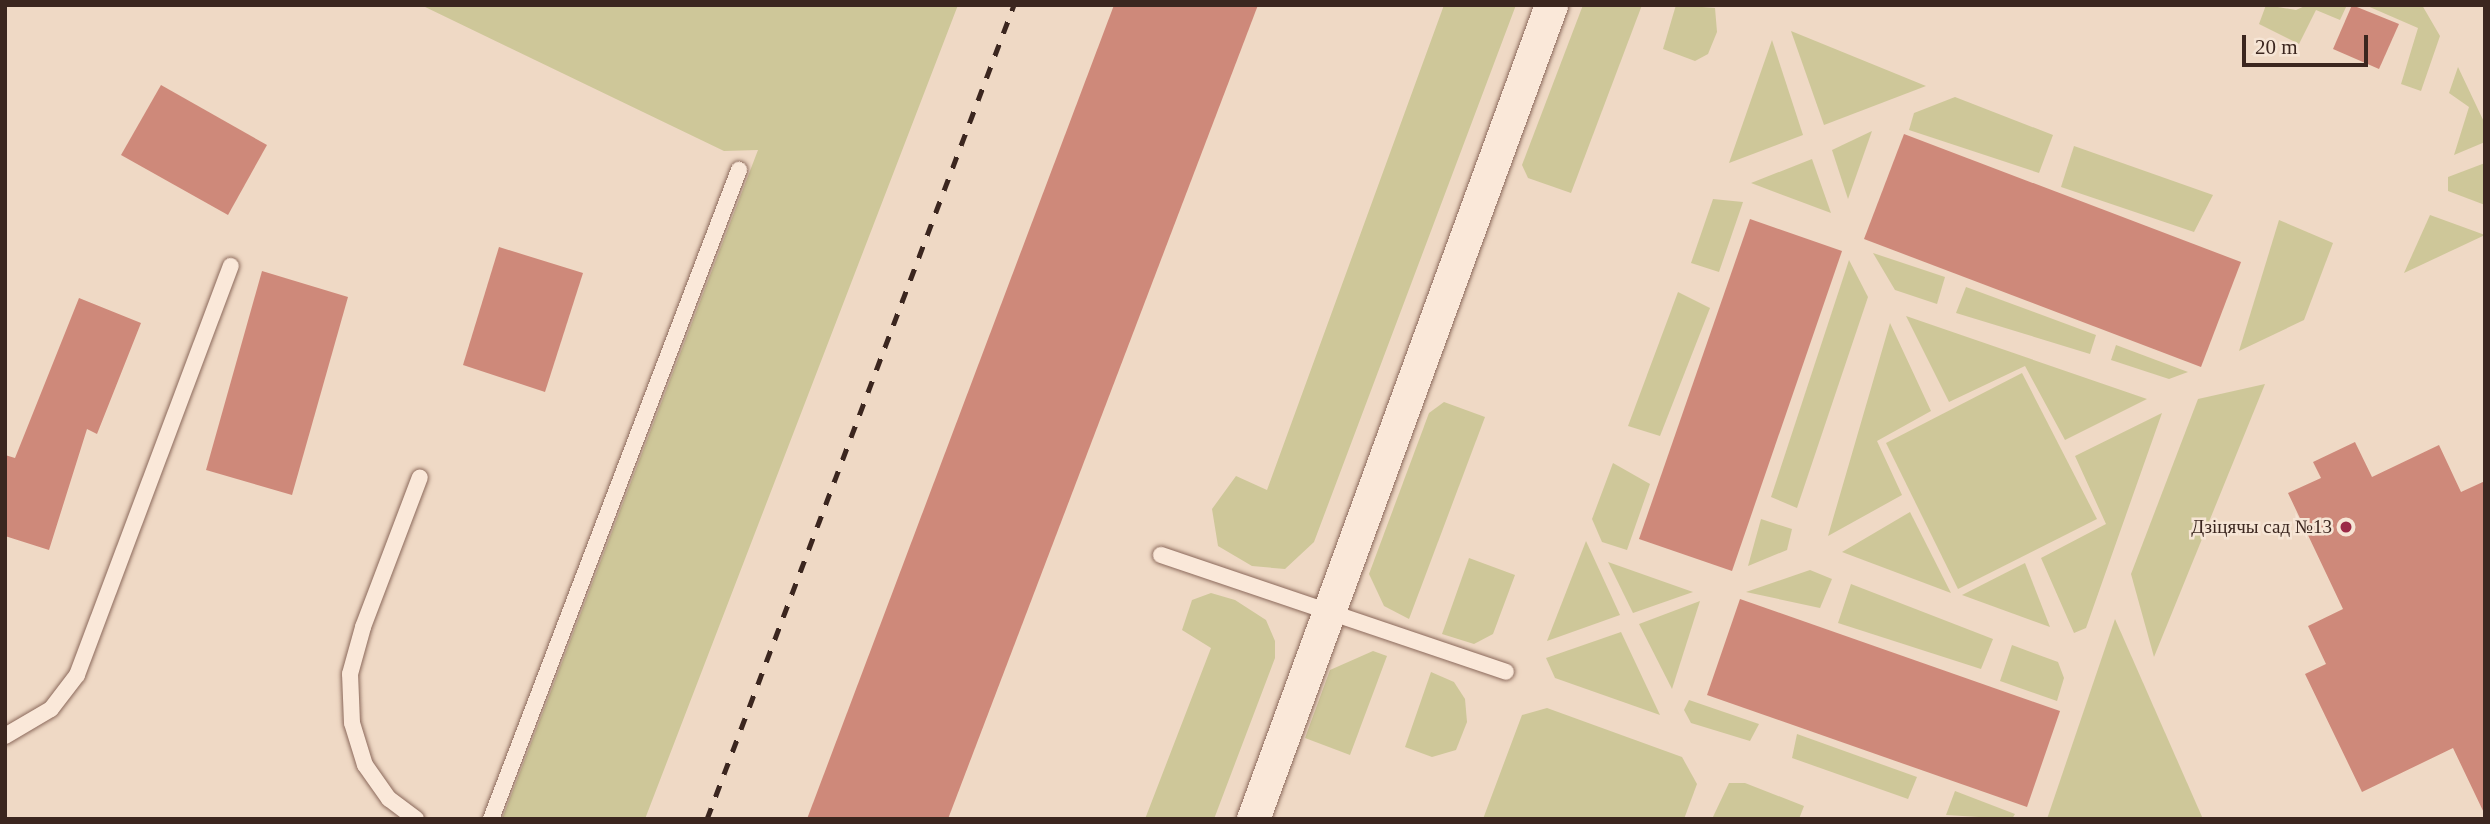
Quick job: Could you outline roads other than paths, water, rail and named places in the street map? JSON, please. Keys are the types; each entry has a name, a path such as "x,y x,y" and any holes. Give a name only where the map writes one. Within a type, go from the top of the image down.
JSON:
{"street":[{"path":"1254,819 1332,612 1551,5"}],"lane":[{"path":"491,819 738,170"},
{"path":"5,736 51,709 77,675 231,266"},
{"path":"416,819 389,800 365,765 352,723 350,674 363,627 420,477"},
{"path":"1161,555 1506,672"}],"railway":[{"path":"707,819 1014,5"}],"place":[{"name":"Дзіцячы сад №13","path":"2346,527"}]}
